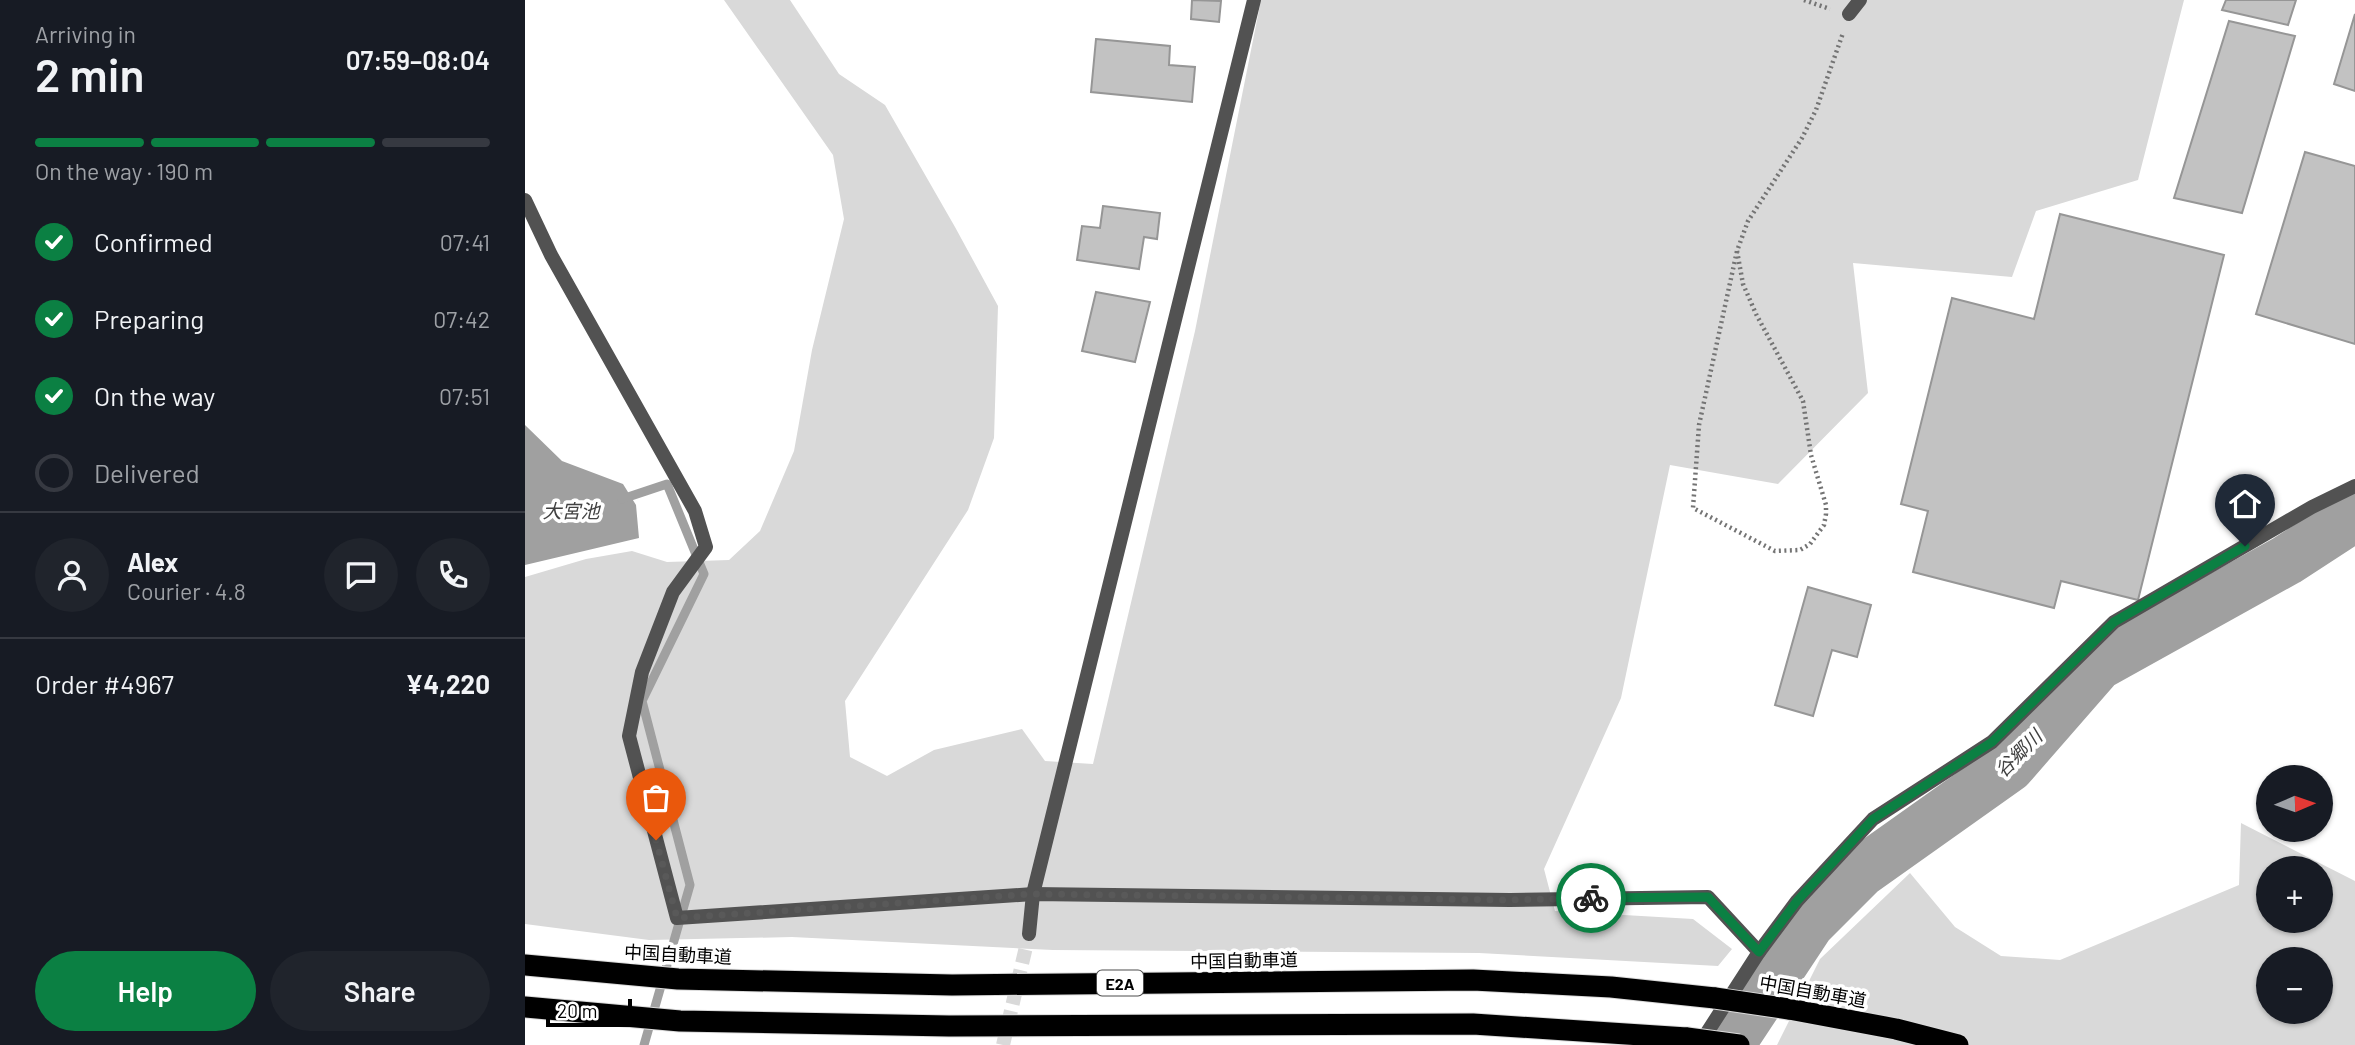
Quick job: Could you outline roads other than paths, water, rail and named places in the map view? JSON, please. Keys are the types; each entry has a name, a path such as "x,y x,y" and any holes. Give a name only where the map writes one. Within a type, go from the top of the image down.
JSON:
{"highway":[{"name":"中国自動車道","path":"525,965 678,979 939,985 1473,980 1611,987 1789,1009 1896,1029 1958,1045"},
{"path":"525,1007 680,1021 949,1026 1473,1024 1739,1045"}],"street":[{"path":"1029,934 1033,894 1254,0"},
{"path":"1849,14 1860,0"},
{"path":"525,200 551,255 695,512 706,547 673,592 642,672 629,736 677,918 1033,894 1510,900 1708,897 1759,952"},
{"path":"1693,1041 1797,901 1873,819 1992,742 2114,622 2312,507 2355,486"}],"water":[{"name":"大宮池","path":"525,425 562,461 623,484 636,505 639,538 525,565"}],"waterway":[{"path":"622,499 667,484 704,574 642,701 690,885 644,1045"},
{"name":"谷郷川","path":"1729,1045 1809,924 1861,872 2009,767 2098,665 2287,560 2355,516"}],"tunnel":[{"path":"1003,1045 1029,934"}]}
